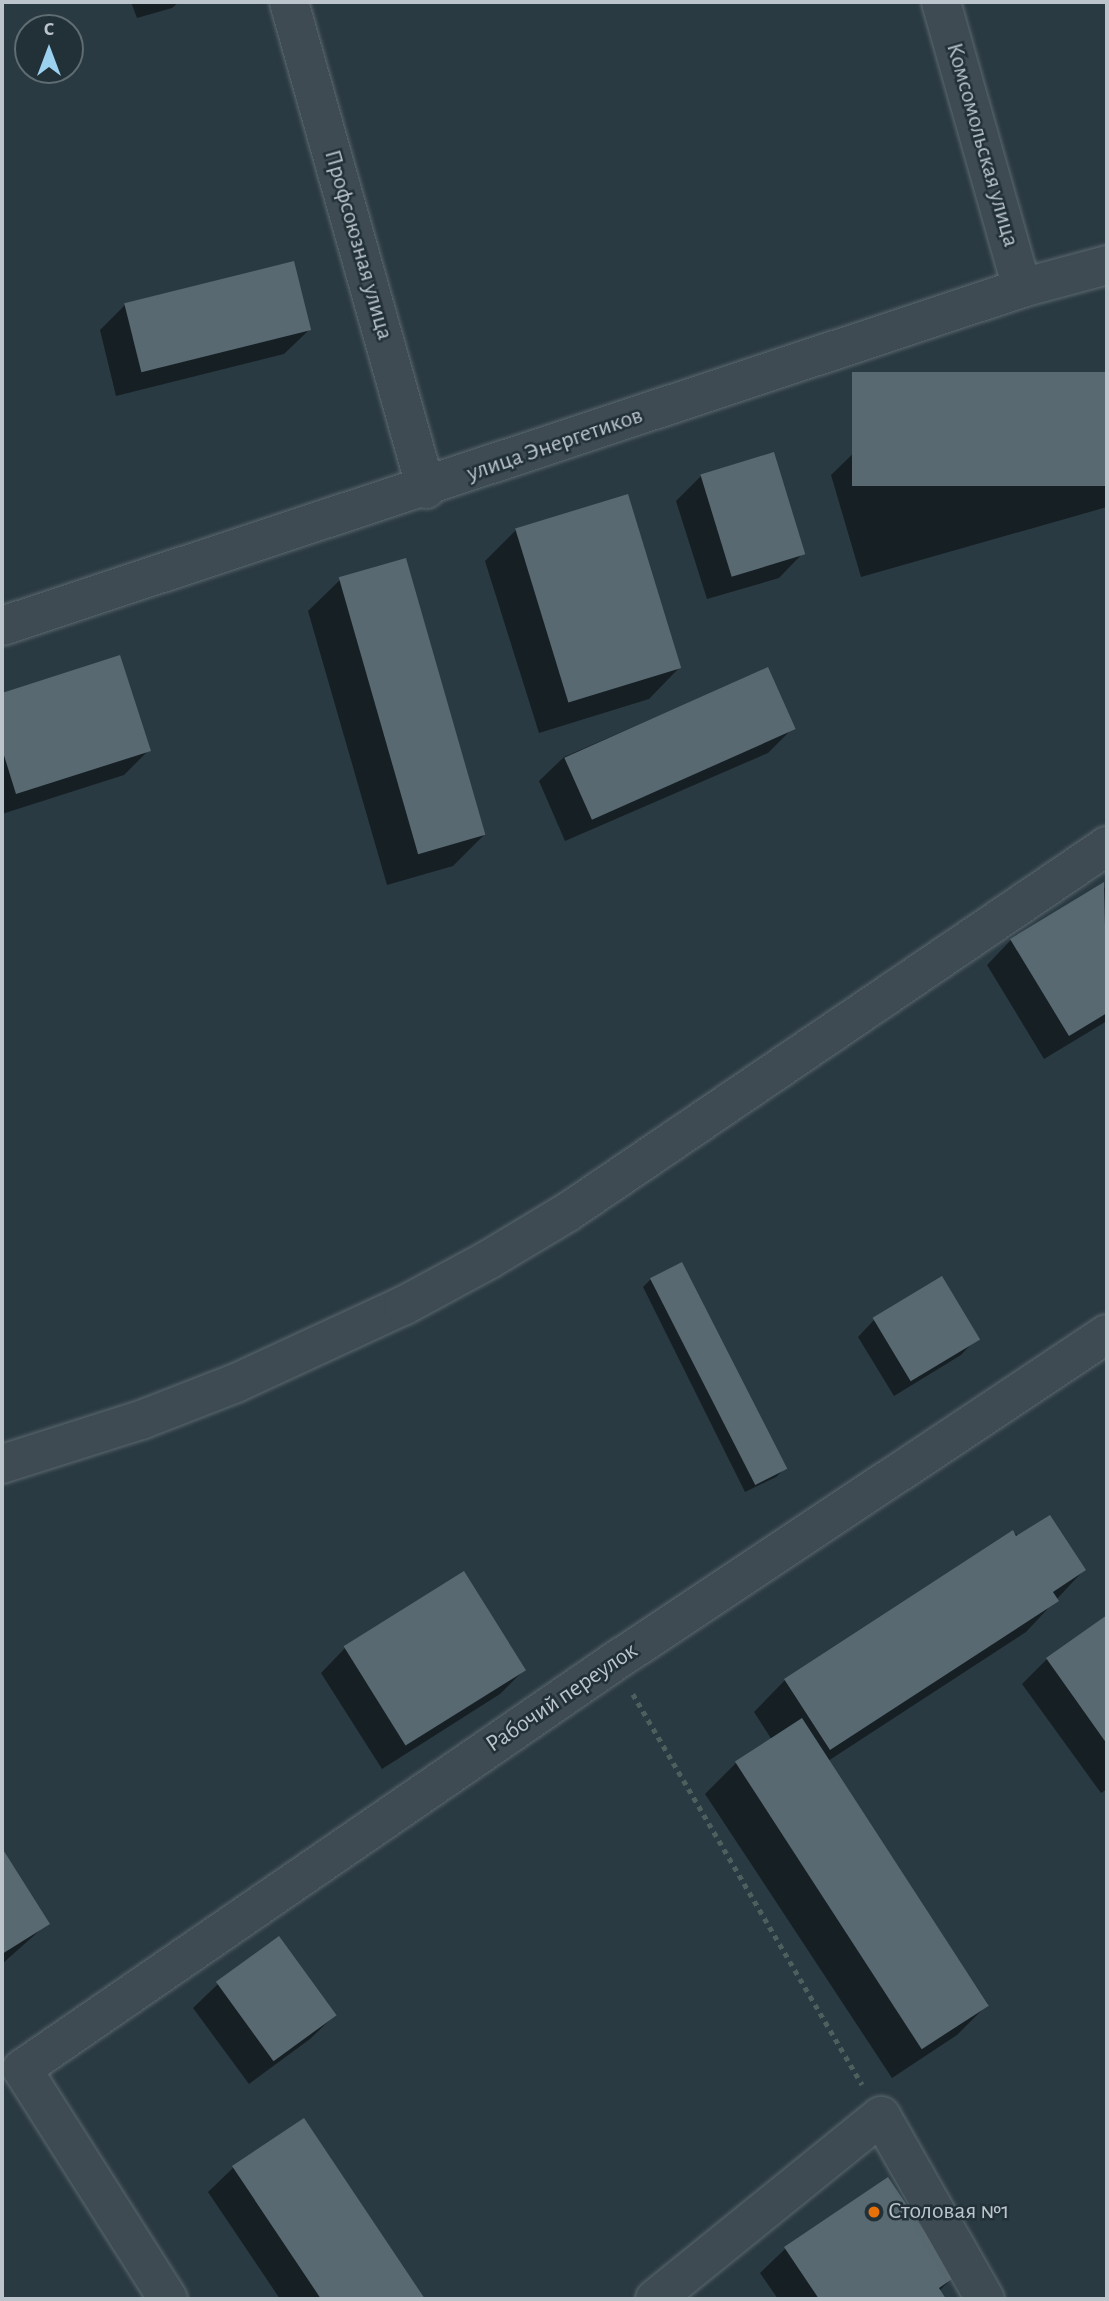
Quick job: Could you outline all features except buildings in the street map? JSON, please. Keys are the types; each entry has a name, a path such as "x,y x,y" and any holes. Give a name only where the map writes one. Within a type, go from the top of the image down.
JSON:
{"street":[{"name":"Профсоюзная улица","path":"289,2 426,489"},
{"name":"Комсомольская улица","path":"941,2 1022,288"},
{"name":"улица Энергетиков","path":"2,626 426,489 1022,288 1107,265"},
{"path":"2,1464 141,1420 236,1383 403,1306 488,1260 579,1204 1107,846"},
{"name":"Рабочий переулок","path":"168,2299 22,2069 614,1662 1107,1334"},
{"path":"655,2299 881,2116 985,2299"}],"path":[{"path":"614,1662 881,2116"}],"place":[{"name":"Столовая №1","path":"874,2212"}]}
